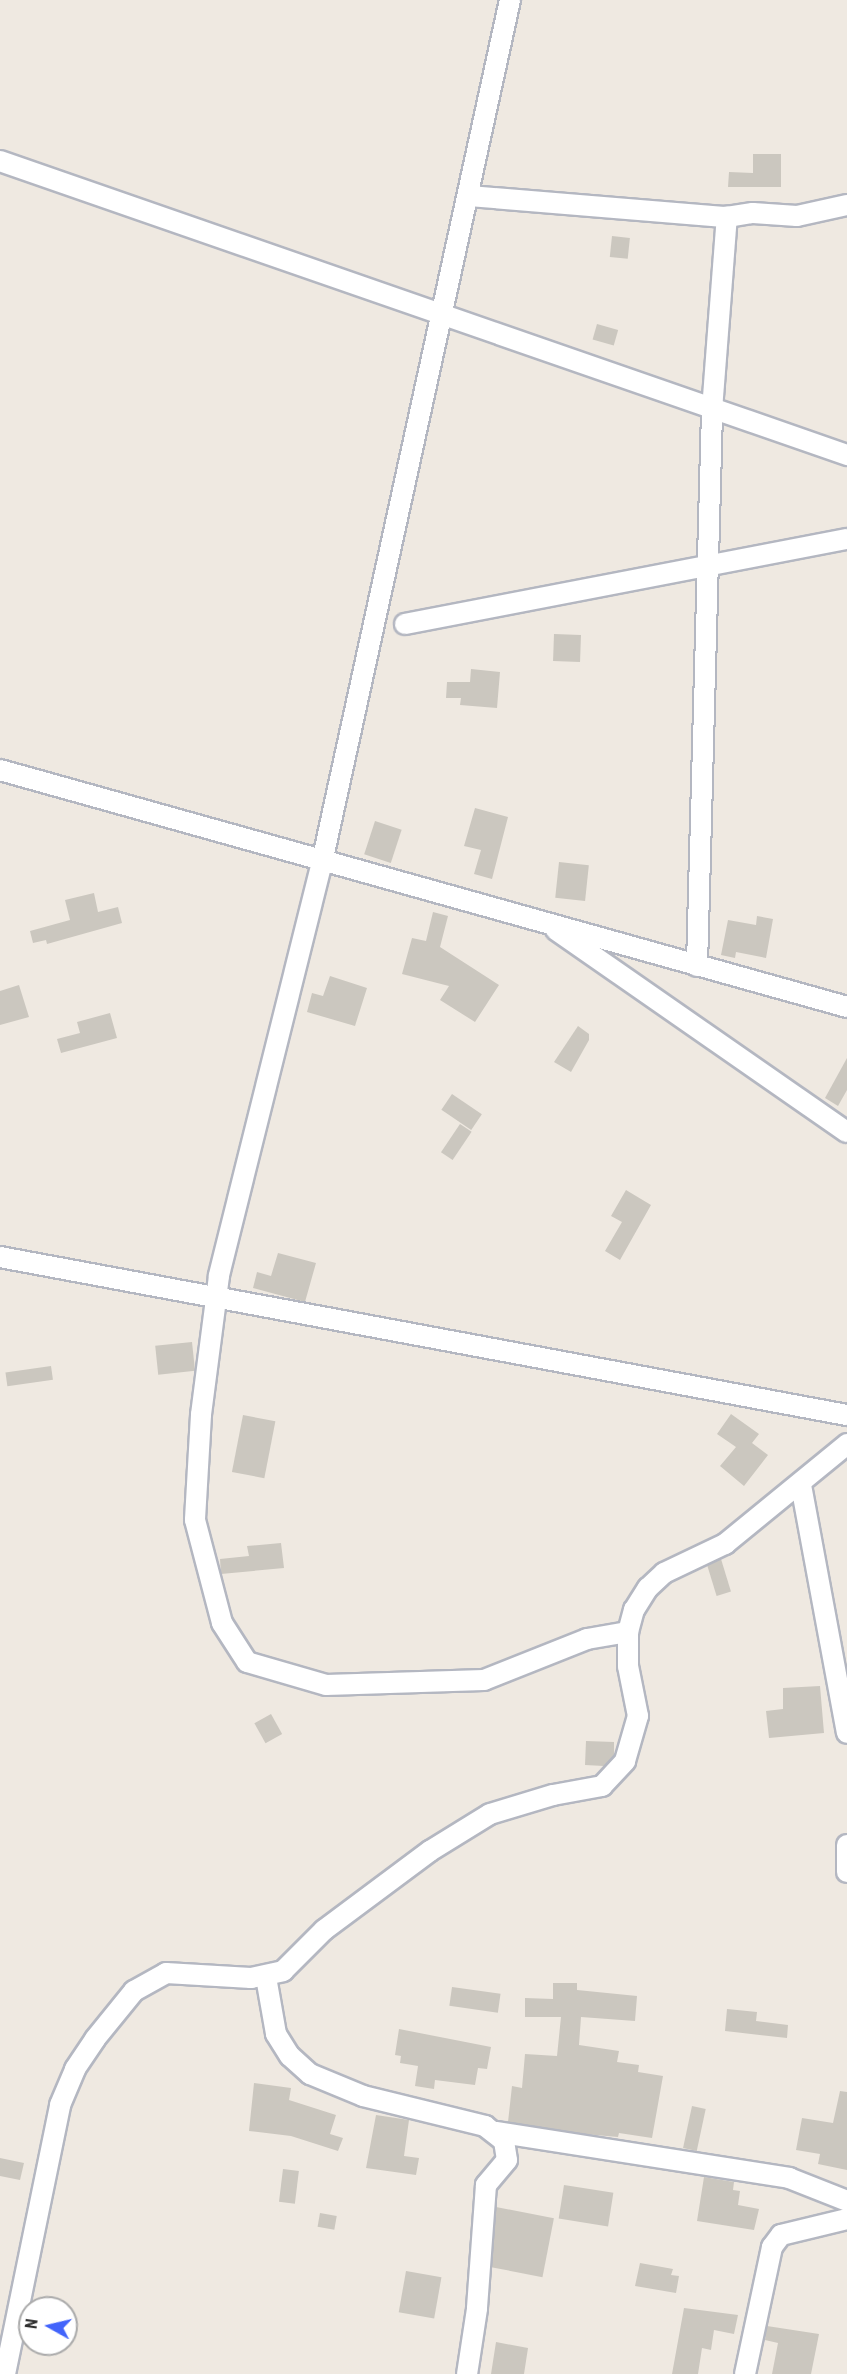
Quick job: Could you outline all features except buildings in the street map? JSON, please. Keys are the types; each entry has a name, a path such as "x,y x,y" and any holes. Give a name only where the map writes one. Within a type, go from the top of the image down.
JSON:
{"street":[{"path":"510,0 443,316 322,862 216,1299 201,1415 195,1520 222,1623 247,1662 326,1685 484,1680 587,1639 628,1632"},
{"path":"0,160 712,410 847,455"},
{"path":"469,196 727,217 753,213 797,216 847,205"},
{"path":"697,966 712,410 727,217"},
{"path":"405,624 847,539"},
{"path":"0,770 322,862 541,919 697,966 847,1007"},
{"path":"541,919 847,1132"},
{"path":"0,1257 847,1415"},
{"path":"5,2374 9,2299 60,2105 75,2070 110,2019 134,1991 166,1973 266,1977 283,1971 324,1929 430,1851 490,1814 553,1795 602,1786 625,1761 638,1716 628,1666 628,1632 634,1610 664,1573 725,1544 801,1485 847,1444"},
{"path":"801,1485 847,1733"},
{"path":"847,1845 847,1872"},
{"path":"266,1977 276,2034 290,2056 310,2074 363,2096 496,2132 789,2178 847,2201"},
{"path":"467,2374 477,2309 486,2185 507,2160 504,2141 496,2132"},
{"path":"746,2374 772,2247 781,2235 847,2219"}]}
